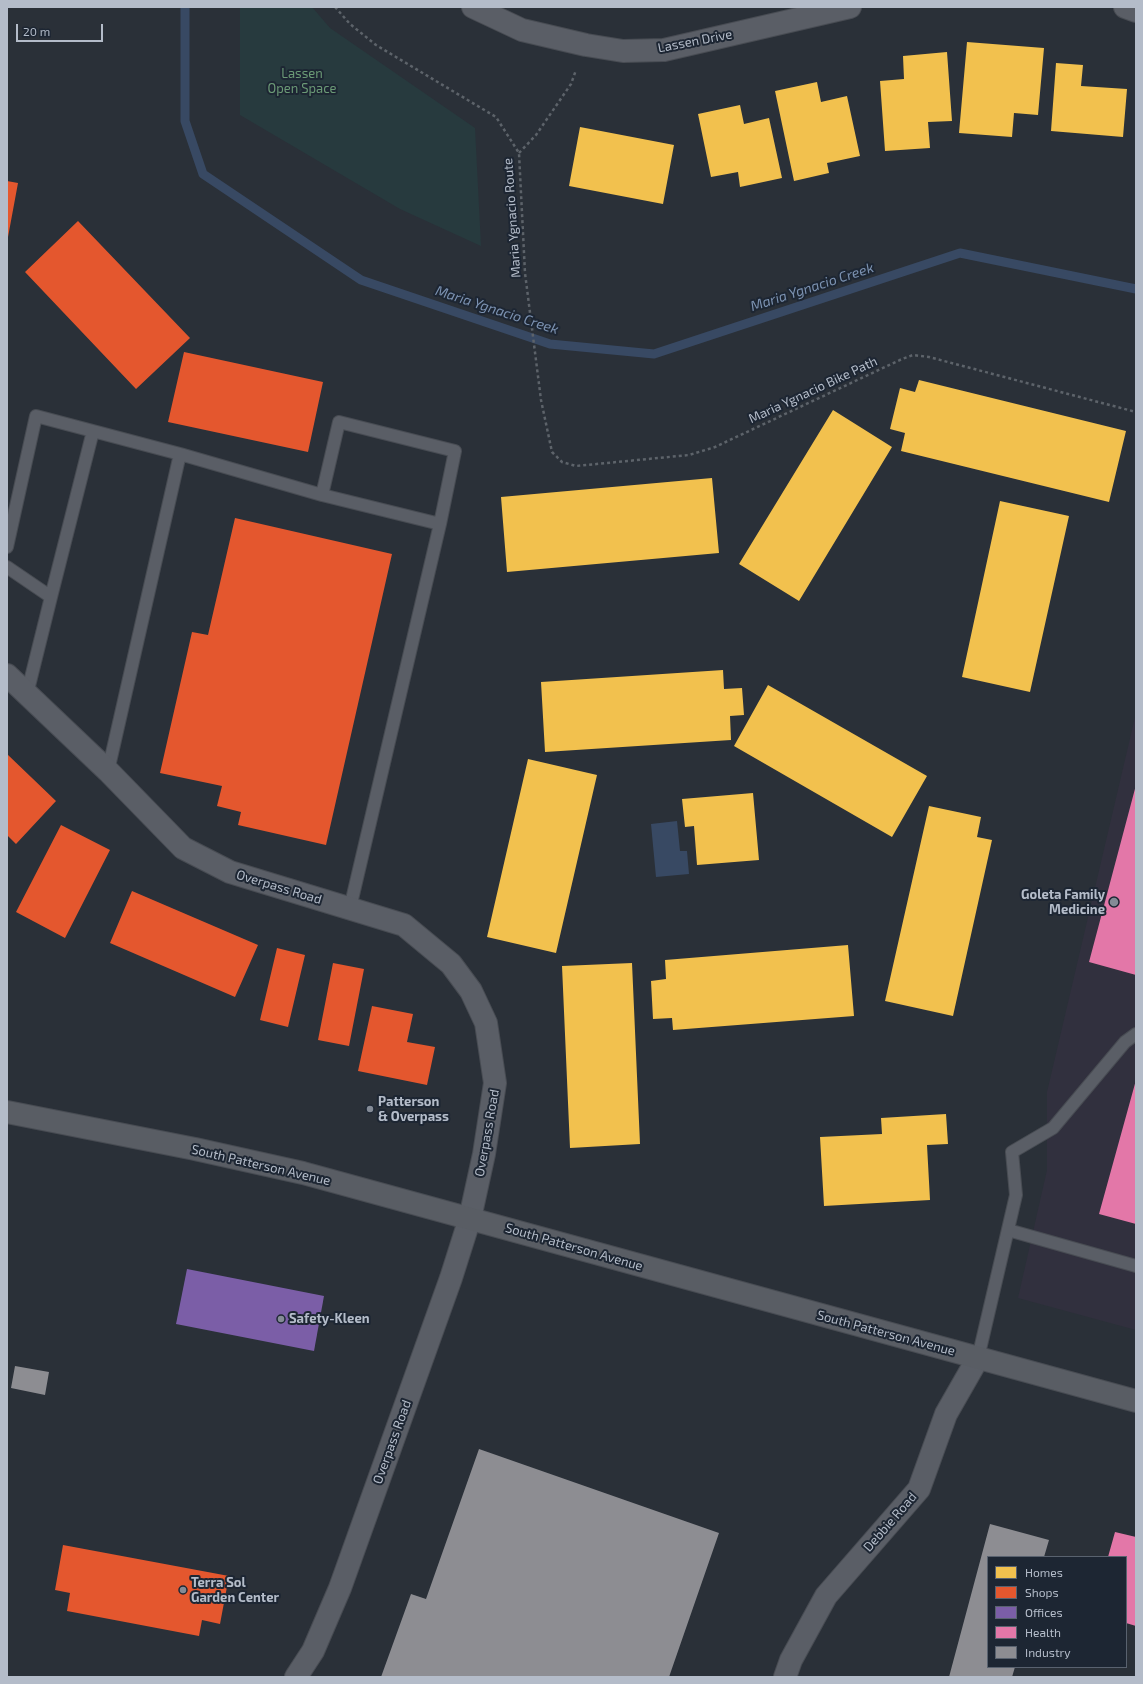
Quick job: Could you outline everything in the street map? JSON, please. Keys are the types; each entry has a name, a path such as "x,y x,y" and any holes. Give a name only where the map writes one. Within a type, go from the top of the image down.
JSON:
{"main road":[{"name":"South Patterson Avenue","path":"7,1112 195,1149 281,1168 470,1218 676,1276 1136,1401"}],"street":[{"name":"Lassen Drive","path":"473,7 522,30 586,45 623,51 664,50 825,10 850,7"},
{"path":"1125,7 1136,11"},
{"name":"Overpass Road","path":"7,675 108,771 183,848 230,872 404,925 451,964 471,991 486,1023 496,1083 484,1154 470,1218 451,1278 340,1588 313,1651 296,1677"},
{"name":"Debbie Road","path":"785,1677 791,1660 826,1596 919,1489 946,1414 978,1358"}],"lane":[{"path":"7,548 36,416 180,454 322,495 440,524"},
{"path":"322,495 339,422 455,451 440,524 350,908"},
{"path":"27,694 93,431"},
{"path":"108,771 180,454"},
{"path":"7,567 51,597"},
{"path":"978,1358 1016,1195 1012,1152 1053,1128 1115,1052 1136,1034"},
{"path":"1008,1230 1136,1266"}],"path":[{"name":"Maria Ygnacio Route","path":"335,7 350,24 376,45 496,117 519,153 525,272 541,400"},
{"path":"519,153 536,135 571,84 586,45"},
{"name":"Maria Ygnacio Bike Path","path":"541,400 552,452 562,462 576,466 689,454 715,447 913,355 928,357 1136,412"}],"shaded area":[{"name":"Goleta Family Medicine","path":"1136,713 1136,1330 1018,1298 1047,1170 1047,1092"}],"green space":[{"name":"Lassen Open Space","path":"240,7 312,7 330,28 475,128 481,246 400,209 240,115"}],"water":[{"path":"677,821 680,851 687,851 689,874 656,877 651,824"}],"building: Homes":[{"path":"967,42 1044,48 1038,115 1014,113 1012,137 959,133"},
{"path":"947,52 952,121 928,122 930,148 885,151 880,81 904,79 903,56"},
{"path":"1056,63 1083,65 1081,86 1127,89 1123,137 1051,131"},
{"path":"817,82 821,102 847,96 860,156 827,163 829,173 794,181 775,91"},
{"path":"740,105 744,124 769,118 782,178 740,187 738,172 711,177 698,114"},
{"path":"580,127 674,145 663,204 569,186"},
{"path":"919,380 1126,431 1109,502 901,451 905,433 890,429 900,388 915,392"},
{"path":"833,410 892,447 799,601 739,564"},
{"path":"712,478 719,553 507,572 501,497"},
{"path":"1000,501 1069,516 1030,692 962,677"},
{"path":"723,670 724,689 742,688 744,715 730,716 731,740 545,752 541,682"},
{"path":"768,685 927,776 892,837 734,746"},
{"path":"528,759 597,775 556,953 487,937"},
{"path":"753,793 759,860 697,865 694,826 685,827 682,799"},
{"path":"929,806 981,817 977,837 992,840 953,1016 885,1001"},
{"path":"848,945 854,1016 673,1030 672,1018 653,1019 651,981 666,979 665,960"},
{"path":"632,963 640,1144 570,1148 562,966"},
{"path":"946,1114 948,1144 927,1145 930,1200 824,1206 820,1137 882,1134 881,1118"}],"building: Shops":[{"path":"7,181 18,183 8,237 7,237"},
{"path":"78,221 190,338 136,389 25,272"},
{"path":"184,352 323,382 308,452 168,422"},
{"path":"235,518 392,554 326,845 238,825 241,812 217,806 222,786 160,773 192,632 208,635"},
{"path":"7,754 56,801 16,844 7,835"},
{"path":"61,825 110,850 65,938 16,912"},
{"path":"132,891 258,945 235,997 110,943"},
{"path":"277,948 305,955 288,1027 260,1020"},
{"path":"333,963 364,969 349,1046 318,1040"},
{"path":"372,1006 413,1014 407,1042 435,1047 427,1085 358,1071"},
{"path":"63,1545 229,1576 220,1624 202,1620 199,1636 67,1611 70,1593 55,1590"}],"building: Offices":[{"path":"187,1269 324,1296 314,1351 176,1324"}],"building: Health":[{"path":"1136,785 1136,975 1089,962"},
{"path":"1136,1080 1136,1224 1099,1214"},
{"path":"1115,1532 1136,1537 1136,1626 1127,1623 1127,1556 1108,1556"}],"building: Industry":[{"path":"15,1366 49,1372 45,1395 11,1388"},
{"path":"479,1449 719,1533 669,1677 381,1677 411,1594 426,1599"},
{"path":"990,1524 1049,1540 1044,1556 987,1556 987,1668 1015,1668 1012,1677 949,1677"}],"waterway":[{"name":"Maria Ygnacio Creek","path":"185,7 185,121 203,174 361,280 550,344 654,354 960,253 1136,289"}],"place":[{"name":"Goleta Family Medicine","path":"1114,902"},
{"name":"Patterson & Overpass","path":"370,1109"},
{"name":"Safety-Kleen","path":"281,1319"},
{"name":"Terra Sol Garden Center","path":"183,1590"}]}
